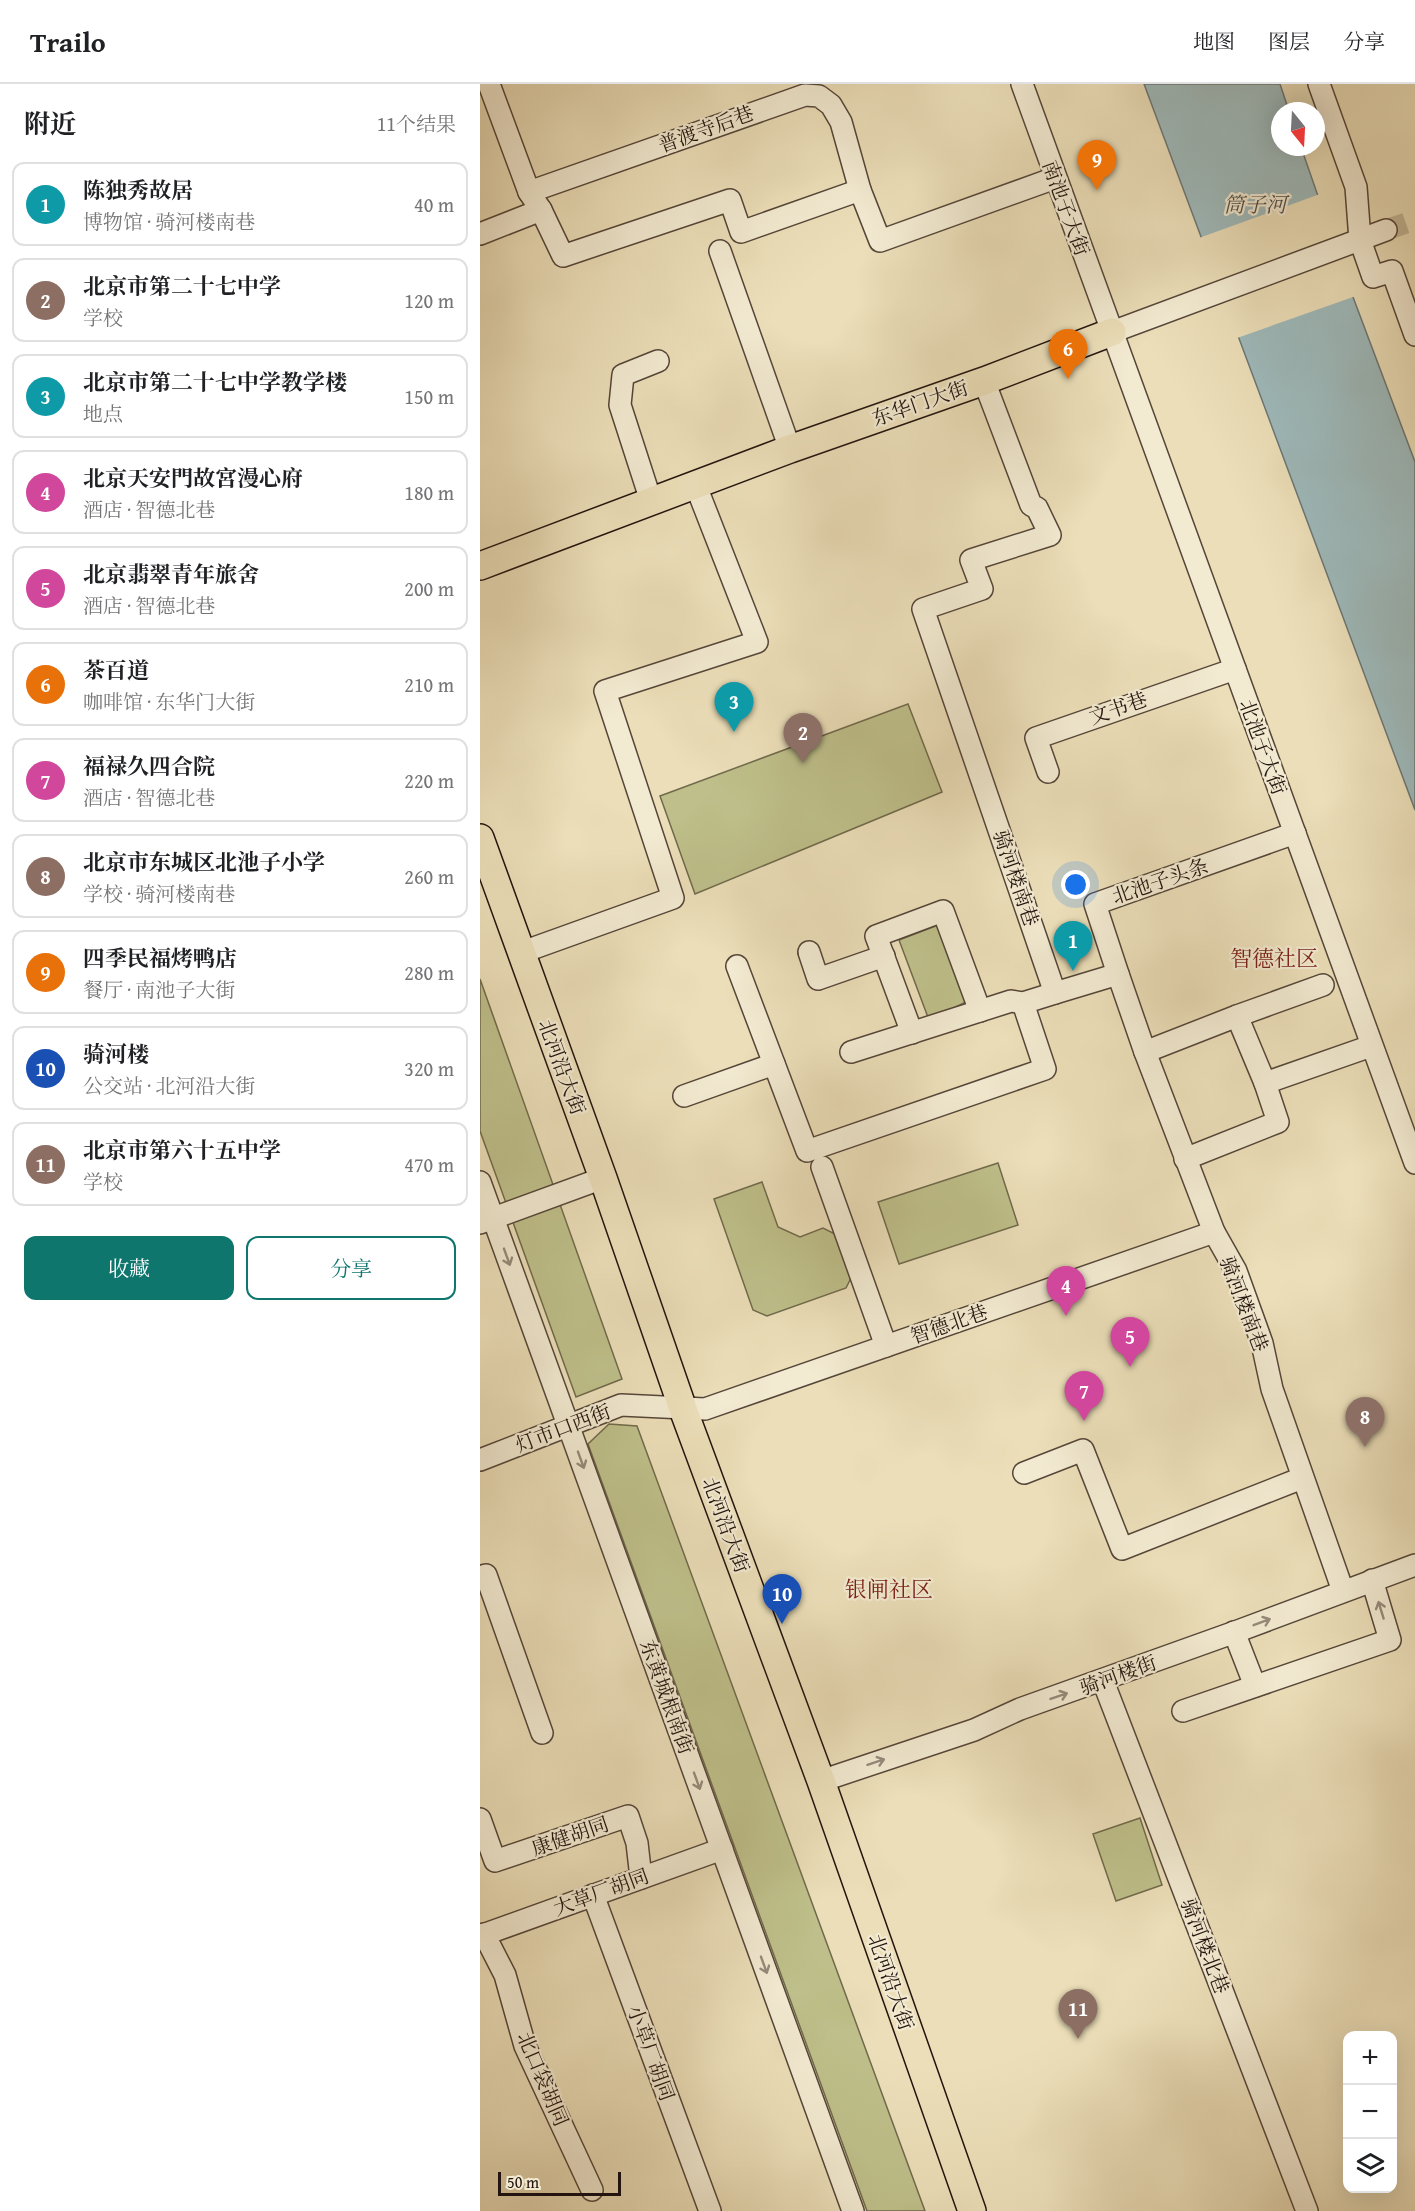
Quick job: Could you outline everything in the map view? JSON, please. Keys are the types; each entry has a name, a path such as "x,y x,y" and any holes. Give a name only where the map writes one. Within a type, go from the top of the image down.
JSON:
{"main road":[{"name":"东华门大街","path":"480,566 790,449 984,381 1112,332"},
{"name":"北河沿大街","path":"480,838 603,1178 683,1409 820,1781 972,2211"}],"street":[{"path":"489,84 529,192 541,210 563,256 730,200 741,232 860,189"},
{"name":"南池子大街","path":"1022,84 1112,332"},
{"path":"1319,84 1356,187 1350,244 1373,277 1392,271 1415,335"},
{"name":"普渡寺后巷","path":"529,192 793,91 819,96 831,105 841,122 860,189 880,242 1055,178"},
{"path":"480,234 541,210"},
{"name":"东华门大街","path":"1112,332 1386,230"},
{"path":"720,251 790,449"},
{"name":"北池子大街","path":"1112,332 1415,1163"},
{"path":"651,501 620,405 623,375 658,361"},
{"name":"骑河楼南巷","path":"984,381 1031,505 1037,508 1050,535 971,560 982,589 923,609 1055,993"},
{"path":"520,952 673,898 605,691 757,642 696,486"},
{"name":"文书巷","path":"1048,772 1036,738 1235,669"},
{"name":"北池子头条","path":"1118,974 1095,904 1295,833"},
{"path":"912,1033 876,936 943,911 980,1011"},
{"path":"809,952 818,979 884,956"},
{"path":"738,966 807,1151 1045,1069 1023,1003"},
{"path":"851,1052 1011,1001 1023,1003 1118,974"},
{"name":"骑河楼南巷","path":"1118,974 1145,1052 1214,1232 1236,1271 1262,1343 1272,1389 1343,1591"},
{"path":"1145,1052 1323,985"},
{"path":"1185,1159 1278,1122 1265,1083 1237,1016"},
{"path":"1265,1083 1371,1046"},
{"path":"684,1096 774,1064"},
{"path":"822,1167 886,1346"},
{"path":"486,1220 603,1178"},
{"name":"东黄城根南街","path":"480,1182 486,1220 568,1425 853,2211"},
{"name":"智德北巷","path":"683,1409 705,1409 1214,1232"},
{"name":"灯市口西街","path":"480,1460 621,1405 683,1409"},
{"path":"1024,1473 1083,1450 1122,1549 1302,1478"},
{"name":"骑河楼街","path":"820,1781 974,1730 1020,1710 1415,1564"},
{"path":"480,1577 486,1575 542,1732"},
{"path":"1183,1711 1390,1640 1372,1580"},
{"path":"1234,1632 1255,1686"},
{"name":"骑河楼北巷","path":"1103,1681 1307,2211"},
{"name":"康健胡同","path":"480,1819 495,1861 628,1816 637,1843 641,1878"},
{"name":"大草厂胡同","path":"482,1935 722,1849"},
{"name":"小草厂胡同","path":"593,1895 710,2211"},
{"name":"北口袋胡同","path":"482,1935 506,1975 525,2046 592,2190"}],"green space":[{"path":"908,704 942,792 695,894 660,796"},
{"path":"938,925 968,1001 929,1020 899,940"},
{"path":"480,979 622,1379 576,1397 480,1131"},
{"path":"998,1163 1018,1225 899,1264 878,1202"},
{"path":"762,1182 778,1227 800,1237 823,1228 837,1235 851,1278 846,1288 767,1316 753,1310 714,1199"},
{"path":"609,1424 637,1426 925,2211 867,2211 588,1444"},
{"path":"1140,1818 1162,1885 1116,1901 1093,1834"}],"water":[{"name":"筒子河","path":"1144,84 1280,84 1286,102 1271,102 1271,156 1304,156 1353,297 1415,462 1415,810"}],"pier":[{"path":"1320,194 1356,296 1237,338 1199,238"}],"tunnel":[{"path":"1386,230 1415,220"}],"place":[{"name":"四季民福烤鸭店","path":"1097,190"},
{"name":"茶百道","path":"1068,379"},
{"name":"北京市第二十七中学教学楼","path":"734,732"},
{"name":"北京市第二十七中学","path":"803,763"},
{"name":"陈独秀故居","path":"1073,971"},
{"name":"北京天安門故宮漫心府","path":"1066,1316"},
{"name":"北京翡翠青年旅舍","path":"1130,1367"},
{"name":"福禄久四合院","path":"1084,1421"},
{"name":"北京市东城区北池子小学","path":"1365,1447"},
{"name":"骑河楼","path":"782,1624"},
{"name":"北京市第六十五中学","path":"1078,2039"}],"district":[{"name":"智德社区","path":"1274,958"},
{"name":"银闸社区","path":"889,1589"}]}
